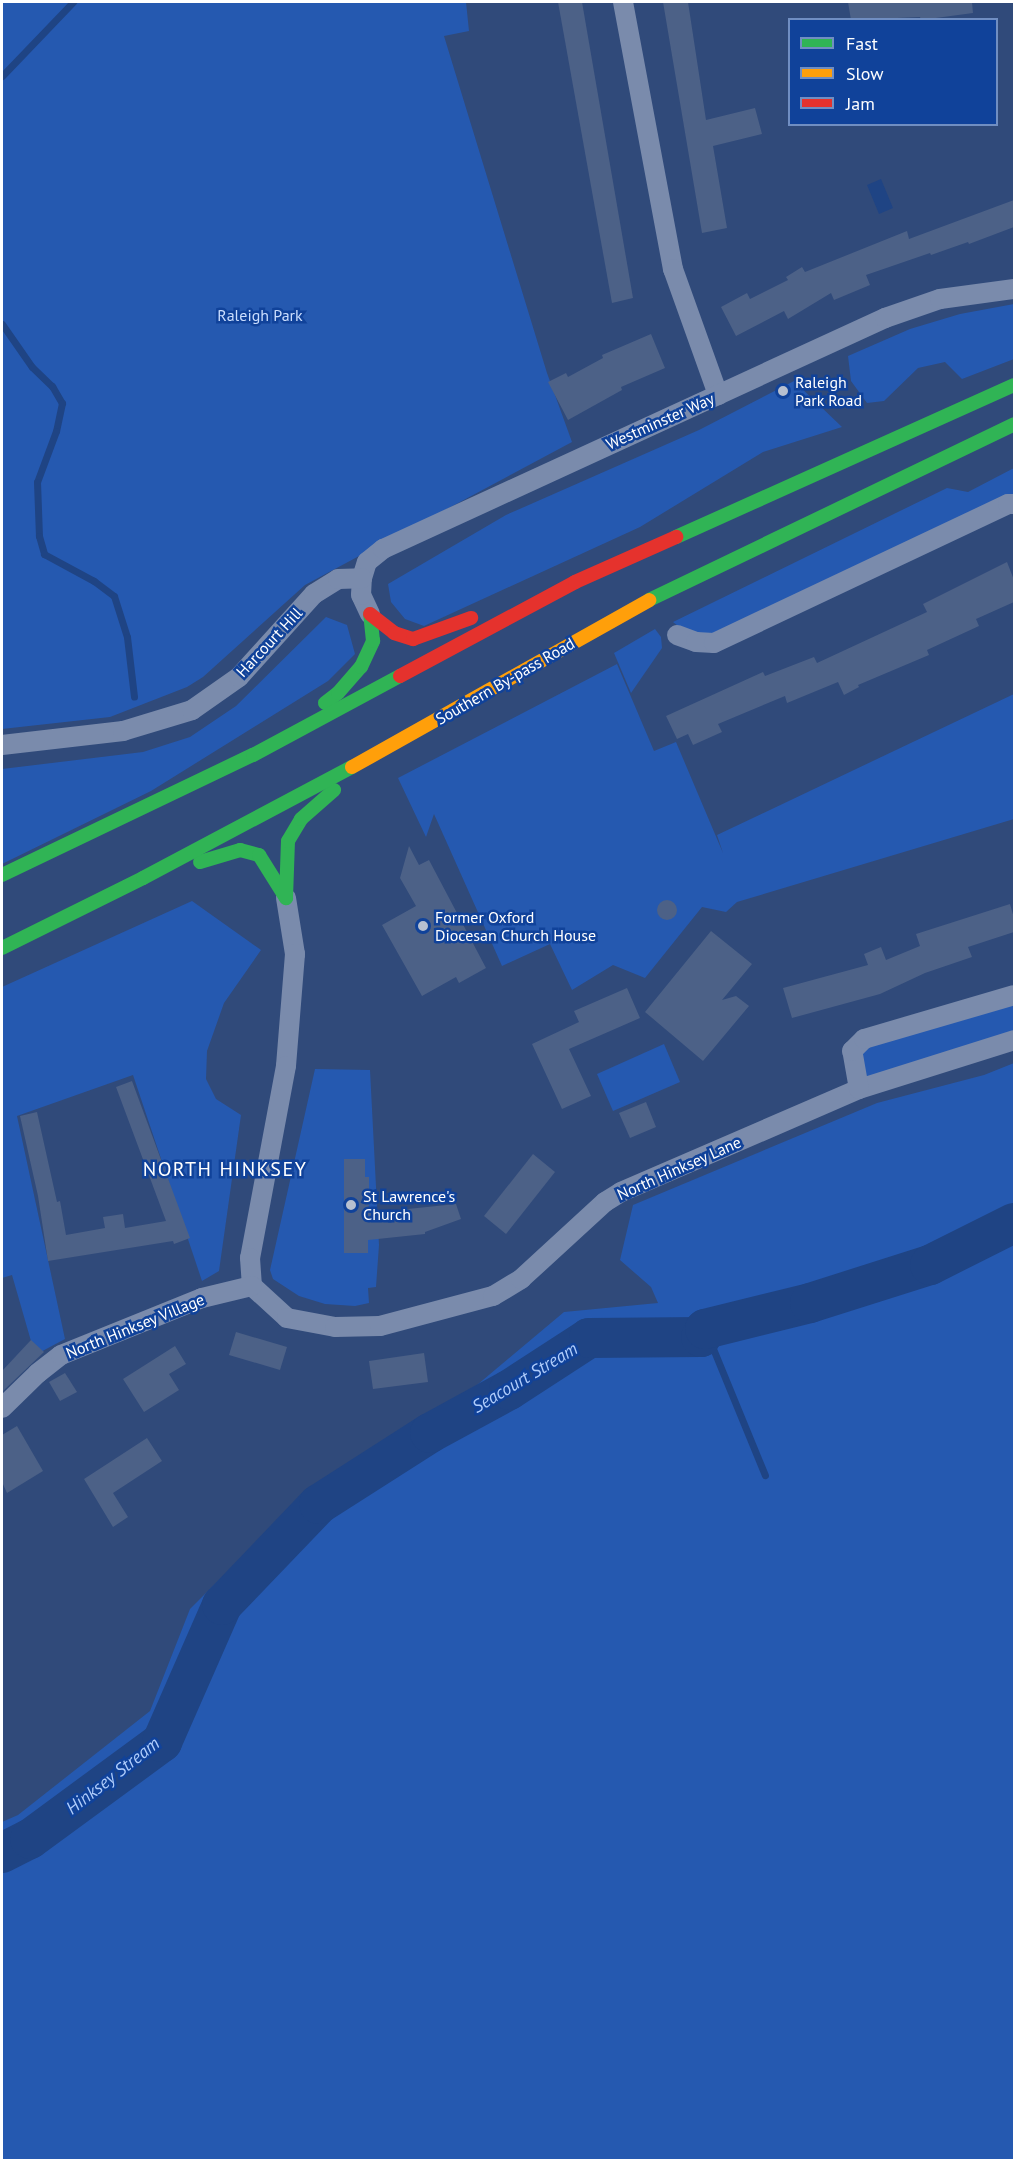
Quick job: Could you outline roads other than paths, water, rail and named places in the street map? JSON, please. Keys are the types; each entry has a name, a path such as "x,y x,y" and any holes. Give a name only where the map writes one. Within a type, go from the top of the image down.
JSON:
{"highway":[{"path":"2,875 253,755 575,582 1014,385"},
{"name":"Southern By-pass Road","path":"2,948 143,878 384,750 641,604 1014,424"},
{"path":"370,614 394,633 413,639 575,582"},
{"path":"253,755 338,693 361,667 373,641 370,614"},
{"path":"286,898 288,841 301,819 384,750"},
{"path":"143,878 240,850 259,855 270,869 286,898"}],"street":[{"path":"623,2 673,269 718,395"},
{"name":"Westminster Way","path":"362,578 367,562 383,549 896,314 940,299 1014,290"},
{"path":"677,635 696,642 714,643 1008,504 1014,504"},
{"path":"362,578 361,595 370,614"},
{"name":"Harcourt Hill","path":"2,745 123,731 192,710 239,677 314,594 338,579 362,578"},
{"path":"252,1286 250,1258 286,1066 294,990 295,954 286,898"},
{"path":"859,1089 852,1051 864,1039 1014,995"},
{"name":"North Hinksey Lane","path":"252,1286 286,1318 335,1327 380,1326 493,1296 521,1279 605,1202 621,1192 859,1089 1014,1040"},
{"name":"North Hinksey Village","path":"2,1408 38,1373 61,1355 202,1298 252,1286"}],"waterway":[{"path":"2,76 73,2"},
{"path":"2,324 32,367 52,386 62,403 56,431 37,482 39,536 44,554 94,581 114,596 127,637 134,697"},
{"name":"Seacourt Stream","path":"2,1853 30,1839 162,1742 222,1605 319,1504 430,1433 509,1390 589,1338 701,1337 705,1329 810,1303 930,1265 1014,1223"},
{"path":"705,1329 765,1475"}],"place":[{"name":"Raleigh Park Road","path":"783,391"},
{"name":"Former Oxford Diocesan Church House","path":"423,926"},
{"name":"St Lawrence's Church","path":"351,1205"}],"district":[{"name":"NORTH HINKSEY","path":"225,1169"}],"park label":[{"name":"Raleigh Park","path":"260,315"}],"water label":[{"name":"Hinksey Stream","path":"113,1776"}]}
